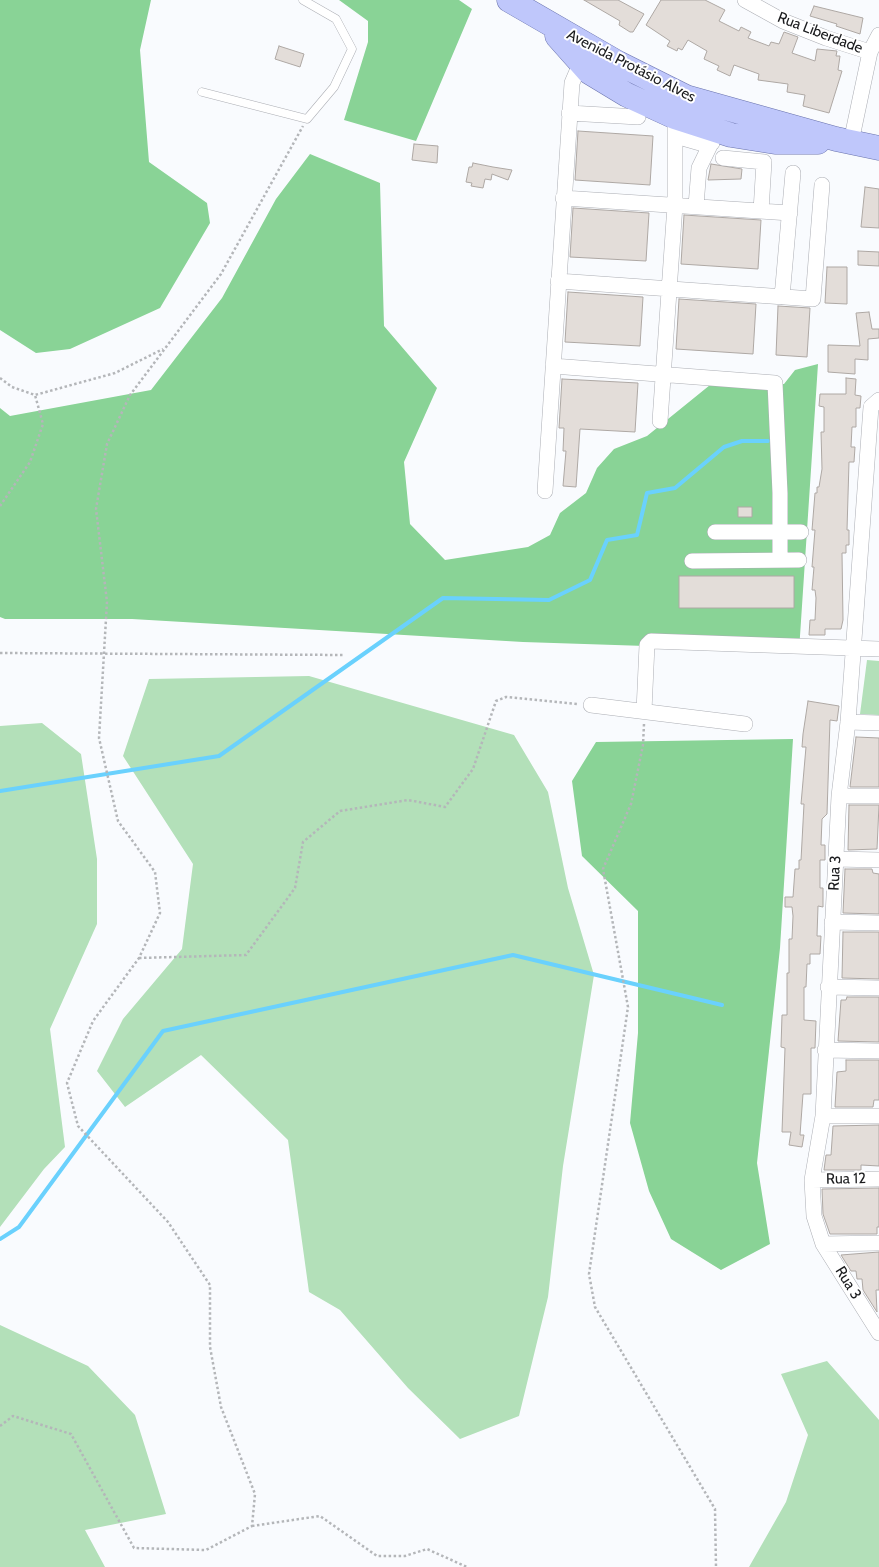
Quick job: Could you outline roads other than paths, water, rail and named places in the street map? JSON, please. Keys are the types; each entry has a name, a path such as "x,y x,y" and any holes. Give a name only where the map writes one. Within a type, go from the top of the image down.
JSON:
{"main road":[{"name":"Avenida Protásio Alves","path":"516,2 543,20 637,73 686,97 843,141 879,148"},
{"name":"Avenida Protásio Alves","path":"543,20 589,72 676,123 720,136 775,142 808,144 843,141"},
{"path":"626,95 626,84 632,75 637,73"},
{"path":"720,136 739,126 740,112"}],"street":[{"name":"Rua Liberdade","path":"745,0 783,21 826,38 870,52"},
{"path":"843,141 870,52 879,35"},
{"path":"544,491 569,113 572,83 580,62"},
{"path":"569,113 638,117"},
{"path":"660,422 675,205 676,123"},
{"path":"696,206 699,168 720,136"},
{"path":"723,158 764,162 761,211"},
{"path":"782,297 794,173"},
{"path":"558,281 809,300 814,296 822,185"},
{"path":"563,198 790,213"},
{"path":"553,366 775,382 780,560"},
{"name":"Rua 3","path":"879,400 872,405 870,410 848,722 838,796 823,1116 812,1180 814,1216 823,1244 879,1333"},
{"path":"716,532 801,532"},
{"path":"692,561 798,560"},
{"path":"644,711 647,645 651,641 879,649"},
{"path":"591,705 746,724"},
{"path":"848,722 879,723"},
{"path":"838,796 879,796"},
{"path":"836,859 879,860"},
{"path":"832,922 879,923"},
{"path":"828,987 879,988"},
{"path":"825,1050 879,1051"},
{"path":"823,1116 879,1116"},
{"name":"Rua 12","path":"812,1180 879,1179"},
{"path":"823,1244 879,1244"},
{"path":"863,1308 879,1308"}],"lane":[{"path":"202,92 307,119 334,87 352,48 336,19 303,0"}],"waterway":[{"path":"0,791 219,756 443,598 549,600 590,580 607,540 637,535 647,493 675,488 724,447 742,441 768,441"},
{"path":"0,1239 19,1227 163,1031 513,955 722,1005"}]}
